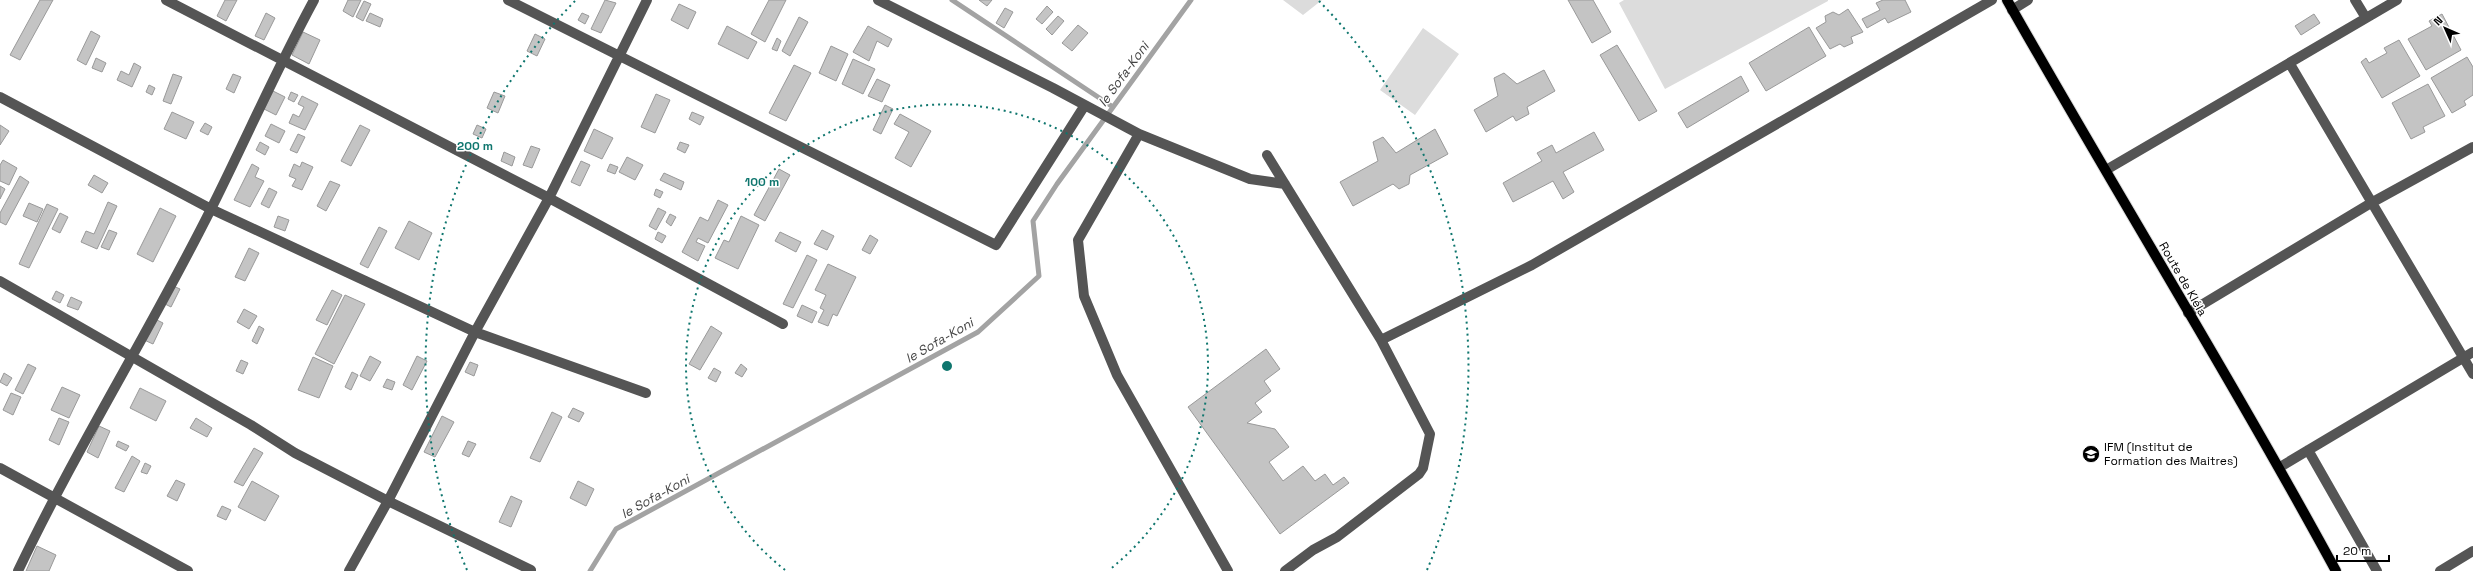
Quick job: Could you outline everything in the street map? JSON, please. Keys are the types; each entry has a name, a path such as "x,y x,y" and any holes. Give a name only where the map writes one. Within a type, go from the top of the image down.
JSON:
{"main road":[{"name":"Route de Kléla","path":"2007,0 2188,313 2280,467 2336,571"}],"street":[{"path":"166,0 548,198 782,324"},
{"path":"18,571 53,498 132,357 211,209 282,59 314,0"},
{"path":"508,0 996,245 1085,105"},
{"path":"349,571 388,501 475,332 548,198 647,0"},
{"path":"878,0 895,4 1139,134 1250,179 1285,184"},
{"path":"1381,340 1532,266 1992,0"},
{"path":"2012,10 2028,0"},
{"path":"2355,0 2366,18"},
{"path":"2106,170 2290,64 2397,0"},
{"path":"2290,64 2473,374"},
{"path":"0,97 211,209 475,332 646,393"},
{"path":"1139,134 1078,240 1084,296 1117,375 1225,570"},
{"path":"2188,313 2372,203 2473,147"},
{"path":"1267,155 1381,340 1430,434 1423,468 1419,474 1337,537 1313,550 1284,571"},
{"path":"0,281 251,425 295,453 388,501 531,570"},
{"path":"2280,467 2473,352"},
{"path":"2308,450 2377,571"},
{"path":"0,468 188,571"},
{"path":"2440,571 2473,551"}],"shaded area":[{"path":"1283,0 1322,0 1303,15"},
{"path":"1624,0 1828,1 1665,89 1619,3"},
{"path":"1423,28 1459,54 1415,115 1380,90"}],"building":[{"path":"40,0 53,0 20,60 10,55"},
{"path":"225,0 237,0 226,21 217,16"},
{"path":"348,0 361,0 353,17 343,11"},
{"path":"605,0 616,3 601,33 591,29"},
{"path":"769,0 786,0 765,42 751,34"},
{"path":"979,0 992,0 987,6"},
{"path":"1568,0 1593,0 1611,32 1592,43"},
{"path":"1883,0 1905,0 1911,12 1888,23 1885,18 1867,28 1862,19 1880,10 1876,3"},
{"path":"364,1 371,4 363,21 356,17"},
{"path":"679,4 696,12 688,29 671,20"},
{"path":"1047,6 1053,12 1042,24 1036,19"},
{"path":"1005,8 1013,12 1004,28 996,23"},
{"path":"1848,9 1863,32 1851,37 1853,43 1844,47 1840,44 1830,49 1816,28 1826,22 1825,16 1833,12 1839,15"},
{"path":"266,13 275,18 264,40 255,36"},
{"path":"370,13 383,19 380,27 366,21"},
{"path":"582,13 589,16 585,24 578,20"},
{"path":"2314,14 2320,23 2301,35 2295,26"},
{"path":"2442,14 2461,50 2426,70 2408,39 2432,26 2429,21"},
{"path":"1058,16 1064,21 1052,35 1046,29"},
{"path":"799,17 808,22 790,56 782,51"},
{"path":"1078,25 1088,33 1072,51 1062,43"},
{"path":"727,26 757,42 748,59 718,44"},
{"path":"868,26 892,39 888,47 877,41 869,61 853,52"},
{"path":"1809,27 1826,56 1766,91 1749,63"},
{"path":"91,31 100,36 86,65 77,60"},
{"path":"303,32 320,40 309,64 292,55"},
{"path":"535,34 545,39 537,56 527,51"},
{"path":"777,38 781,41 777,51 772,49"},
{"path":"2399,40 2420,76 2382,98 2361,62 2366,58 2369,63 2387,53 2384,48"},
{"path":"1617,45 1657,111 1639,121 1600,55"},
{"path":"831,46 848,54 836,81 819,73"},
{"path":"2467,57 2473,67 2473,95 2464,101 2466,105 2452,113 2431,78"},
{"path":"96,58 106,63 102,72 92,68"},
{"path":"853,59 875,69 863,94 842,84"},
{"path":"134,63 141,67 132,87 117,80 121,71 129,75"},
{"path":"794,65 811,73 786,121 769,113"},
{"path":"1544,70 1555,91 1527,107 1529,114 1516,121 1513,116 1486,132 1474,110 1498,96 1494,78 1504,73 1517,84"},
{"path":"173,74 182,77 171,104 163,101"},
{"path":"233,74 241,77 234,93 226,89"},
{"path":"1741,76 1749,91 1687,128 1678,113"},
{"path":"877,79 890,85 882,102 868,96"},
{"path":"2428,84 2445,116 2423,127 2425,132 2411,139 2392,103"},
{"path":"149,85 155,88 152,95 146,92"},
{"path":"273,91 285,97 276,115 264,109"},
{"path":"291,92 298,95 294,102 288,99"},
{"path":"494,92 505,96 498,113 487,108"},
{"path":"656,94 670,100 655,133 641,127"},
{"path":"302,96 318,104 305,130 289,123 293,114 299,117 304,107 298,104"},
{"path":"885,105 893,109 881,134 873,130"},
{"path":"172,112 194,122 186,139 164,129"},
{"path":"692,112 704,117 700,125 689,119"},
{"path":"900,114 931,131 911,167 895,158 909,132 894,124"},
{"path":"205,123 212,127 208,135 200,131"},
{"path":"271,124 285,131 279,143 265,136"},
{"path":"0,125 9,131 0,145"},
{"path":"360,125 370,130 351,166 341,161"},
{"path":"477,125 486,129 482,138 473,134"},
{"path":"594,129 613,138 602,159 584,151"},
{"path":"1435,129 1448,154 1410,175 1409,184 1399,189 1393,184 1353,206 1340,182 1378,161 1373,142 1383,137 1396,153"},
{"path":"1594,132 1604,150 1563,172 1574,192 1563,199 1553,181 1513,202 1503,183 1542,161 1537,153 1552,145 1556,153"},
{"path":"298,134 305,137 297,153 290,150"},
{"path":"260,142 269,147 265,155 256,150"},
{"path":"680,142 689,145 685,153 677,149"},
{"path":"531,146 540,149 532,168 523,165"},
{"path":"504,152 515,157 512,166 501,161"},
{"path":"627,157 643,165 635,180 619,172"},
{"path":"3,160 17,168 9,185 0,181 0,165"},
{"path":"581,161 590,165 580,186 571,182"},
{"path":"302,162 313,167 302,190 292,186 296,179 289,176 294,164 300,167"},
{"path":"252,164 259,168 255,177 264,181 250,207 234,200"},
{"path":"610,164 618,167 615,174 607,171"},
{"path":"779,169 790,175 765,221 754,215"},
{"path":"664,173 684,182 681,190 660,180"},
{"path":"94,175 108,183 102,193 88,185"},
{"path":"20,176 29,182 6,225 0,222 0,213"},
{"path":"330,181 340,185 326,211 317,206"},
{"path":"0,186 5,189 0,199"},
{"path":"269,188 277,192 269,208 261,204"},
{"path":"656,189 663,192 660,198 654,195"},
{"path":"718,200 728,205 708,243 698,238 696,242 705,246 698,261 682,252 700,217 708,221"},
{"path":"108,202 117,206 97,249 81,242 86,231 94,234"},
{"path":"29,203 43,209 37,222 23,216"},
{"path":"47,204 58,209 29,268 19,264"},
{"path":"160,208 176,216 153,262 137,254"},
{"path":"658,208 666,212 656,230 649,226"},
{"path":"60,213 68,217 60,233 52,229"},
{"path":"670,214 676,217 671,226 666,222"},
{"path":"278,216 289,220 285,231 274,227"},
{"path":"741,216 759,225 738,269 715,258 724,240 729,242"},
{"path":"409,221 432,233 419,260 395,248"},
{"path":"379,227 387,231 368,268 360,264"},
{"path":"109,230 117,233 109,250 101,247"},
{"path":"822,230 834,236 827,250 814,244"},
{"path":"658,232 666,236 662,243 655,239"},
{"path":"780,232 801,242 796,252 775,241"},
{"path":"870,235 878,240 870,254 862,250"},
{"path":"249,248 259,253 245,281 235,277"},
{"path":"807,255 817,260 793,308 783,304"},
{"path":"828,264 856,277 837,316 833,314 828,326 818,322 824,310 820,308 826,295 815,290"},
{"path":"171,285 180,289 171,307 163,303"},
{"path":"332,290 342,295 327,325 316,320"},
{"path":"56,291 64,295 60,303 52,299"},
{"path":"345,295 365,304 334,364 315,354"},
{"path":"71,297 82,302 78,310 67,306"},
{"path":"802,305 817,312 812,323 797,316"},
{"path":"244,309 257,316 249,329 237,322"},
{"path":"153,318 163,323 153,344 142,339"},
{"path":"259,326 264,329 257,344 252,341"},
{"path":"711,326 722,333 700,370 689,364"},
{"path":"1266,349 1280,369 1264,381 1271,391 1255,403 1262,412 1247,423 1275,429 1289,447 1269,462 1283,481 1303,466 1315,481 1325,474 1333,485 1344,477 1349,483 1280,534 1188,407"},
{"path":"370,356 381,362 370,381 360,376"},
{"path":"417,356 427,361 412,390 403,385"},
{"path":"313,357 333,366 319,398 298,390"},
{"path":"241,360 248,363 243,374 236,371"},
{"path":"470,362 478,365 474,376 465,372"},
{"path":"28,364 36,368 23,394 15,390"},
{"path":"741,364 747,369 742,377 735,373"},
{"path":"714,368 721,372 716,382 708,378"},
{"path":"352,372 358,375 351,390 345,387"},
{"path":"4,373 12,378 7,386 0,382"},
{"path":"387,379 395,382 392,390 383,387"},
{"path":"62,387 80,395 69,418 51,410"},
{"path":"140,388 166,401 156,421 130,408"},
{"path":"11,393 21,397 13,415 3,410"},
{"path":"573,408 584,413 579,422 568,417"},
{"path":"552,412 562,417 540,462 530,458"},
{"path":"442,416 454,422 435,457 424,452"},
{"path":"59,418 69,422 59,445 49,440"},
{"path":"196,418 212,428 207,437 190,428"},
{"path":"99,426 110,431 98,458 87,452"},
{"path":"118,441 129,446 126,451 116,446"},
{"path":"468,441 476,444 469,457 462,454"},
{"path":"254,448 263,453 243,486 234,482"},
{"path":"132,456 140,461 124,492 115,488"},
{"path":"145,463 151,466 147,474 141,472"},
{"path":"176,480 185,484 177,501 167,496"},
{"path":"252,481 279,496 265,521 238,507"},
{"path":"578,481 594,489 586,506 570,498"},
{"path":"511,496 522,501 511,527 499,522"},
{"path":"222,506 231,510 226,520 217,516"},
{"path":"37,546 56,555 49,571 26,571"}],"waterway":[{"path":"952,0 1113,107"},
{"name":"le Sofa-Koni","path":"590,571 616,529 978,332 1039,276 1033,221 1057,184 1191,0"}],"place":[{"name":"IFM (Institut de Formation des Maitres)","path":"2091,454"}]}
